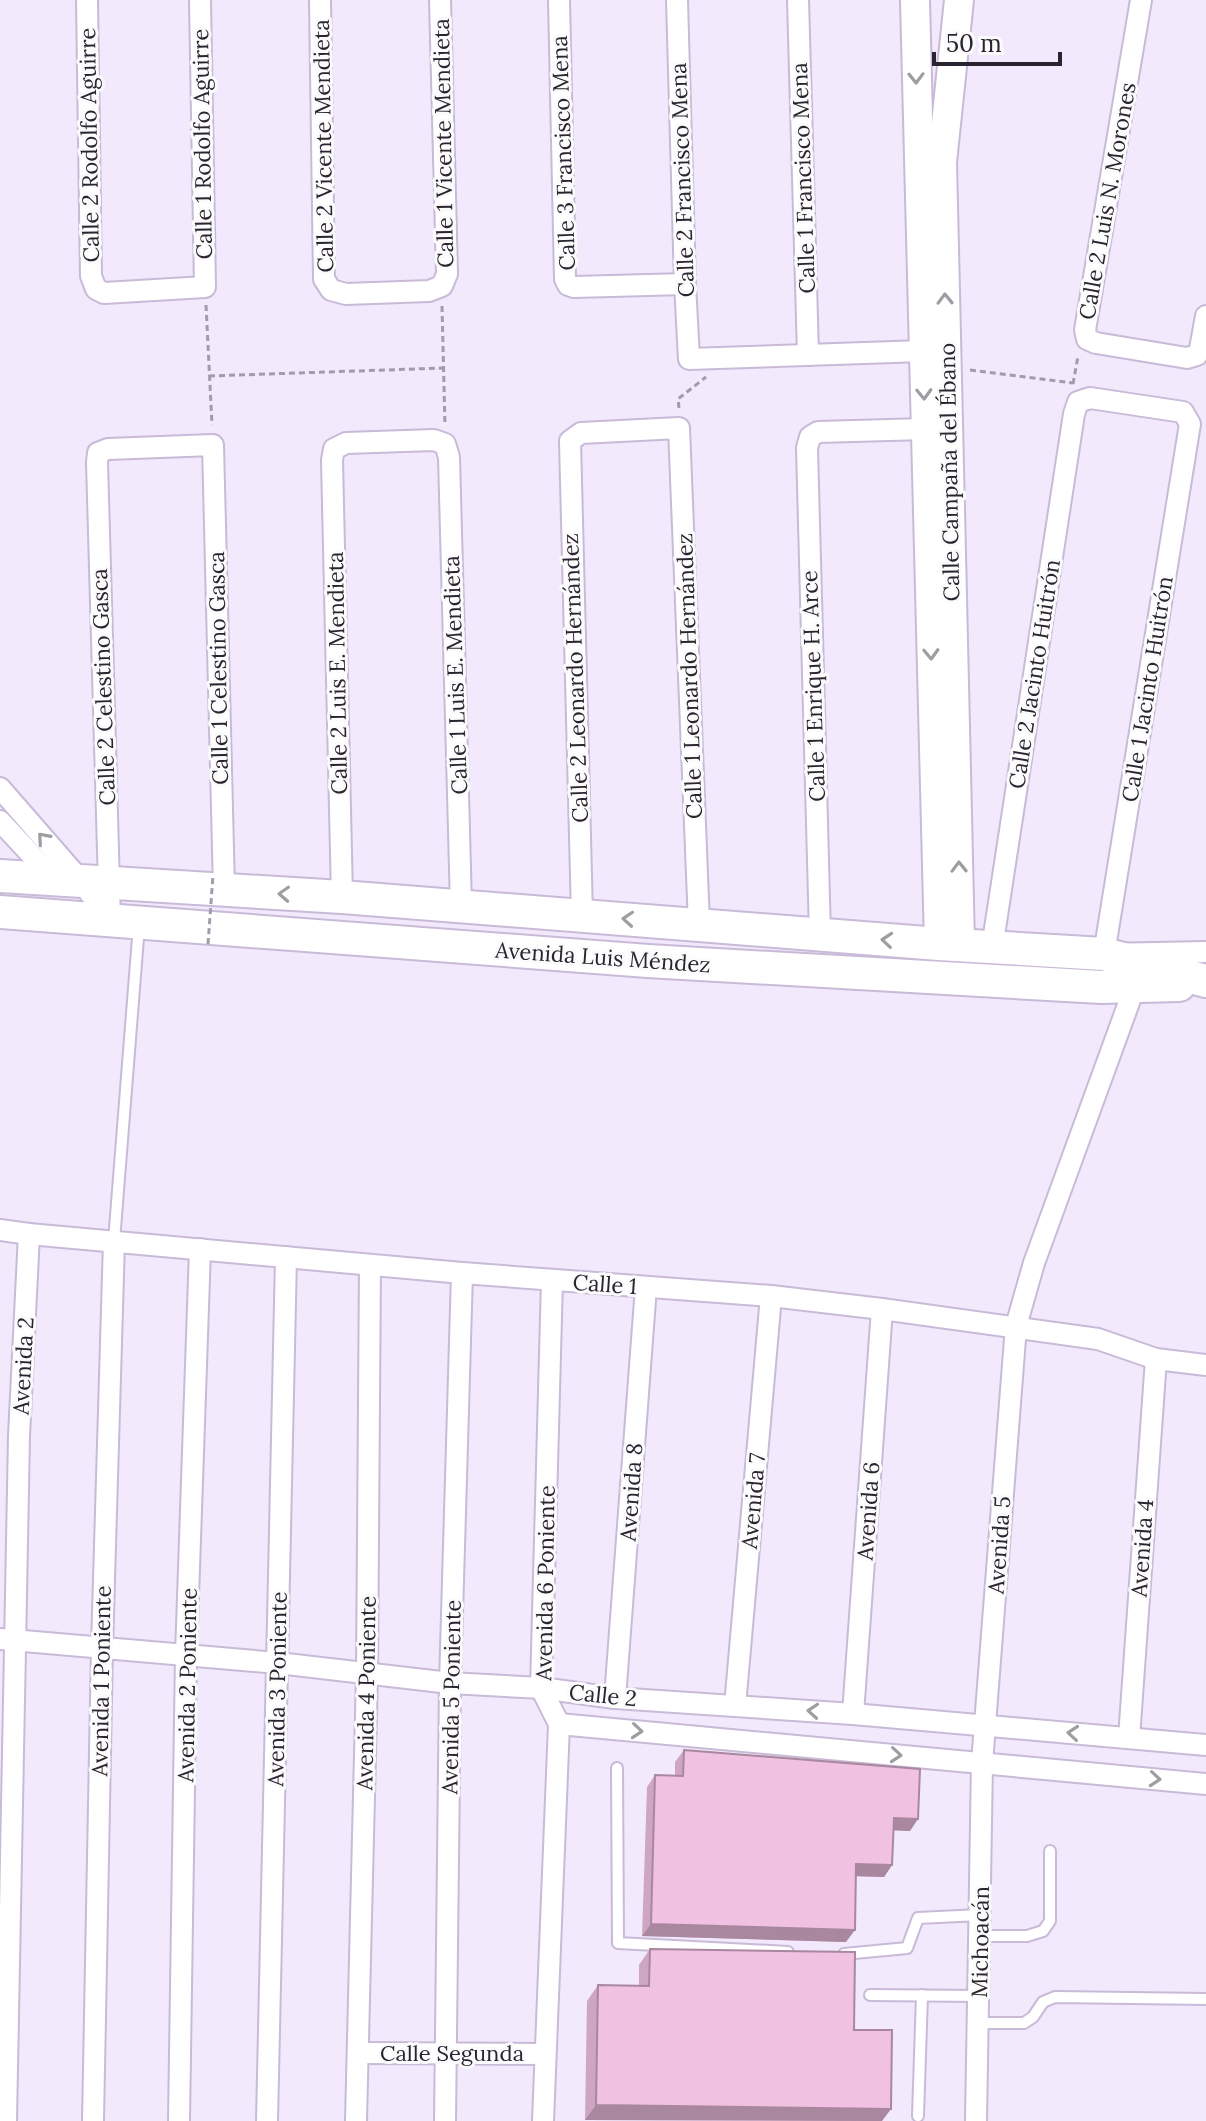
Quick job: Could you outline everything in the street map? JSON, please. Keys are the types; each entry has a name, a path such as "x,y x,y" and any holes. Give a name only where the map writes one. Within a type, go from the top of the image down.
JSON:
{"main road":[{"name":"Avenida Luis Méndez","path":"0,876 81,881 219,883 342,897 964,946 1104,954 1206,982"},
{"name":"Avenida Luis Méndez","path":"0,912 663,962 1101,987 1206,982"}],"street":[{"name":"Calle 2 Rodolfo Aguirre","path":"87,0 91,276 96,289 104,293 205,287"},
{"name":"Calle 1 Rodolfo Aguirre","path":"200,0 205,287"},
{"name":"Calle 2 Vicente Mendieta","path":"320,0 324,279 331,290 346,294 429,291 442,286"},
{"name":"Calle 1 Vicente Mendieta","path":"440,0 447,274 442,286"},
{"name":"Calle 3 Francisco Mena","path":"559,0 565,279 568,285 574,287 685,284"},
{"name":"Calle 2 Francisco Mena","path":"677,0 685,284 698,359"},
{"name":"Calle 1 Francisco Mena","path":"798,0 808,355"},
{"name":"Calle Campaña del Ébano","path":"915,0 925,429 964,946"},
{"name":"Calle Campaña del Ébano","path":"959,0 942,162 964,946"},
{"name":"Calle 2 Luis N. Morones","path":"1141,0 1085,330 1087,339 1096,343 1187,358 1197,355 1200,349 1206,316"},
{"path":"698,359 923,351"},
{"name":"Calle 1 Jacinto Huitrón","path":"1076,393 1090,398 1183,412 1190,424 1104,954"},
{"name":"Calle 2 Jacinto Huitrón","path":"964,946 1076,393"},
{"name":"Calle 2 Leonardo Hernández","path":"582,916 570,441 581,433 679,428"},
{"name":"Calle 1 Leonardo Hernández","path":"679,428 699,924"},
{"name":"Calle 1 Enrique H. Arce","path":"820,935 807,448 810,437 818,432 925,429"},
{"name":"Calle 2 Luis E. Mendieta","path":"342,897 334,449 346,443 434,440 445,444"},
{"name":"Calle 1 Luis E. Mendieta","path":"445,444 450,473 461,906"},
{"name":"Calle 2 Celestino Gasca","path":"125,922 81,881 98,453 108,449 213,445"},
{"name":"Calle 1 Celestino Gasca","path":"213,445 219,883"},
{"path":"0,788 81,881 125,922"},
{"path":"0,821 81,881"},
{"name":"Avenida Luis Méndez","path":"1104,954 1206,952"},
{"name":"Avenida 5","path":"982,1763 1016,1326 1034,1263 1135,986"},
{"name":"Calle 1","path":"0,1230 462,1273 771,1296 1098,1339 1156,1359 1206,1365"},
{"name":"Avenida 2","path":"6,2121 8,1639 29,1234"},
{"name":"Avenida 1 Poniente","path":"93,2121 114,1241"},
{"name":"Avenida 2 Poniente","path":"179,2121 186,1655 200,1249"},
{"name":"Avenida 3 Poniente","path":"267,2121 286,1257"},
{"name":"Avenida 4 Poniente","path":"356,2121 367,1674 370,1265"},
{"name":"Avenida 5 Poniente","path":"445,2121 450,1683 462,1273"},
{"name":"Avenida 6 Poniente","path":"543,2121 559,1724 541,1688 552,1280"},
{"name":"Avenida 8","path":"615,1698 646,1287"},
{"name":"Avenida 7","path":"735,1706 771,1296"},
{"name":"Avenida 6","path":"853,1714 882,1309"},
{"name":"Avenida 4","path":"1129,1738 1156,1359"},
{"name":"Calle 2","path":"8,1639 278,1663 450,1683 541,1688 615,1698 853,1714 1206,1745"},
{"name":"Calle 2","path":"559,1724 1206,1784"},
{"name":"Michoacán","path":"976,2121 982,1763"},
{"name":"Calle Segunda","path":"359,2053 544,2054"}],"lane":[{"path":"114,1241 125,922"},
{"path":"617,1768 618,1943 793,1952"},
{"path":"840,1954 907,1948 918,1918 1027,1936 1043,1931 1050,1921 1050,1851"},
{"path":"870,1995 979,1996"},
{"path":"918,2116 922,1995"},
{"path":"978,2023 1024,2023 1033,2017 1043,2002 1055,1997 1206,1999"}],"path":[{"path":"442,286 445,444"},
{"path":"205,287 213,445"},
{"path":"947,367 1076,393 1079,349 1087,339"},
{"path":"679,428 678,399 708,375 698,359"},
{"path":"209,376 444,368"},
{"path":"208,944 219,883"}],"building":[{"path":"684,1750 920,1769 918,1819 894,1818 892,1865 856,1864 855,1930 651,1924 655,1775 683,1776"},
{"path":"650,1949 855,1952 854,2030 892,2030 891,2109 596,2105 598,1985 649,1986"}]}
